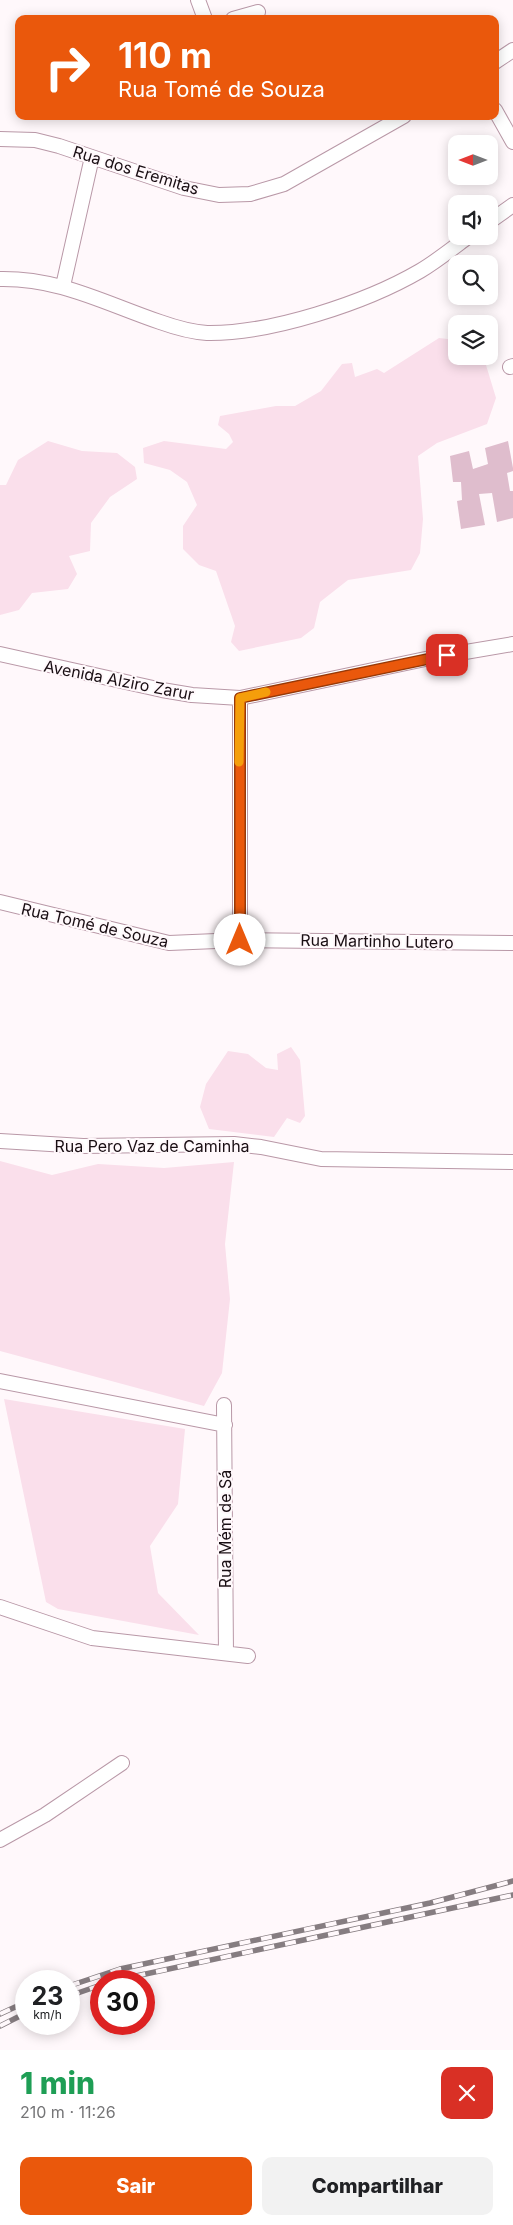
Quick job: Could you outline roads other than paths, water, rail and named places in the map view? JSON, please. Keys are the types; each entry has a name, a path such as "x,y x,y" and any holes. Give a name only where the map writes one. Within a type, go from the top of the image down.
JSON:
{"street":[{"path":"198,0 203,15"},
{"path":"247,15 258,12"},
{"path":"499,59 513,50"},
{"path":"499,117 513,142"},
{"name":"Rua dos Eremitas","path":"0,139 35,140 184,188 219,195 250,194 284,184 397,120"},
{"path":"63,286 92,157"},
{"path":"498,216 513,205"},
{"path":"0,279 63,286 161,322 205,333 243,332 299,319 354,302 386,289 421,271 457,245"},
{"path":"240,940 240,698 430,658 513,644"},
{"name":"Avenida Alziro Zarur","path":"0,654 162,690 192,695 240,698"},
{"name":"Rua Tomé de Souza","path":"0,902 169,943 240,940"},
{"name":"Rua Martinho Lutero","path":"240,940 513,943"},
{"name":"Rua Pero Vaz de Caminha","path":"0,1141 83,1146 234,1144 261,1147 321,1159 513,1162"},
{"path":"0,1381 225,1425"},
{"name":"Rua Mém de Sá","path":"224,1405 226,1653"},
{"path":"0,1607 92,1638 248,1656"},
{"path":"0,1840 46,1815 122,1763"}],"railway":[{"path":"80,1982 120,1969 430,1903 513,1881"},
{"path":"155,1972 513,1895"},
{"path":"80,1992 90,1989"},
{"path":"0,2014 15,2007"},
{"path":"0,2026 15,2018"}]}
